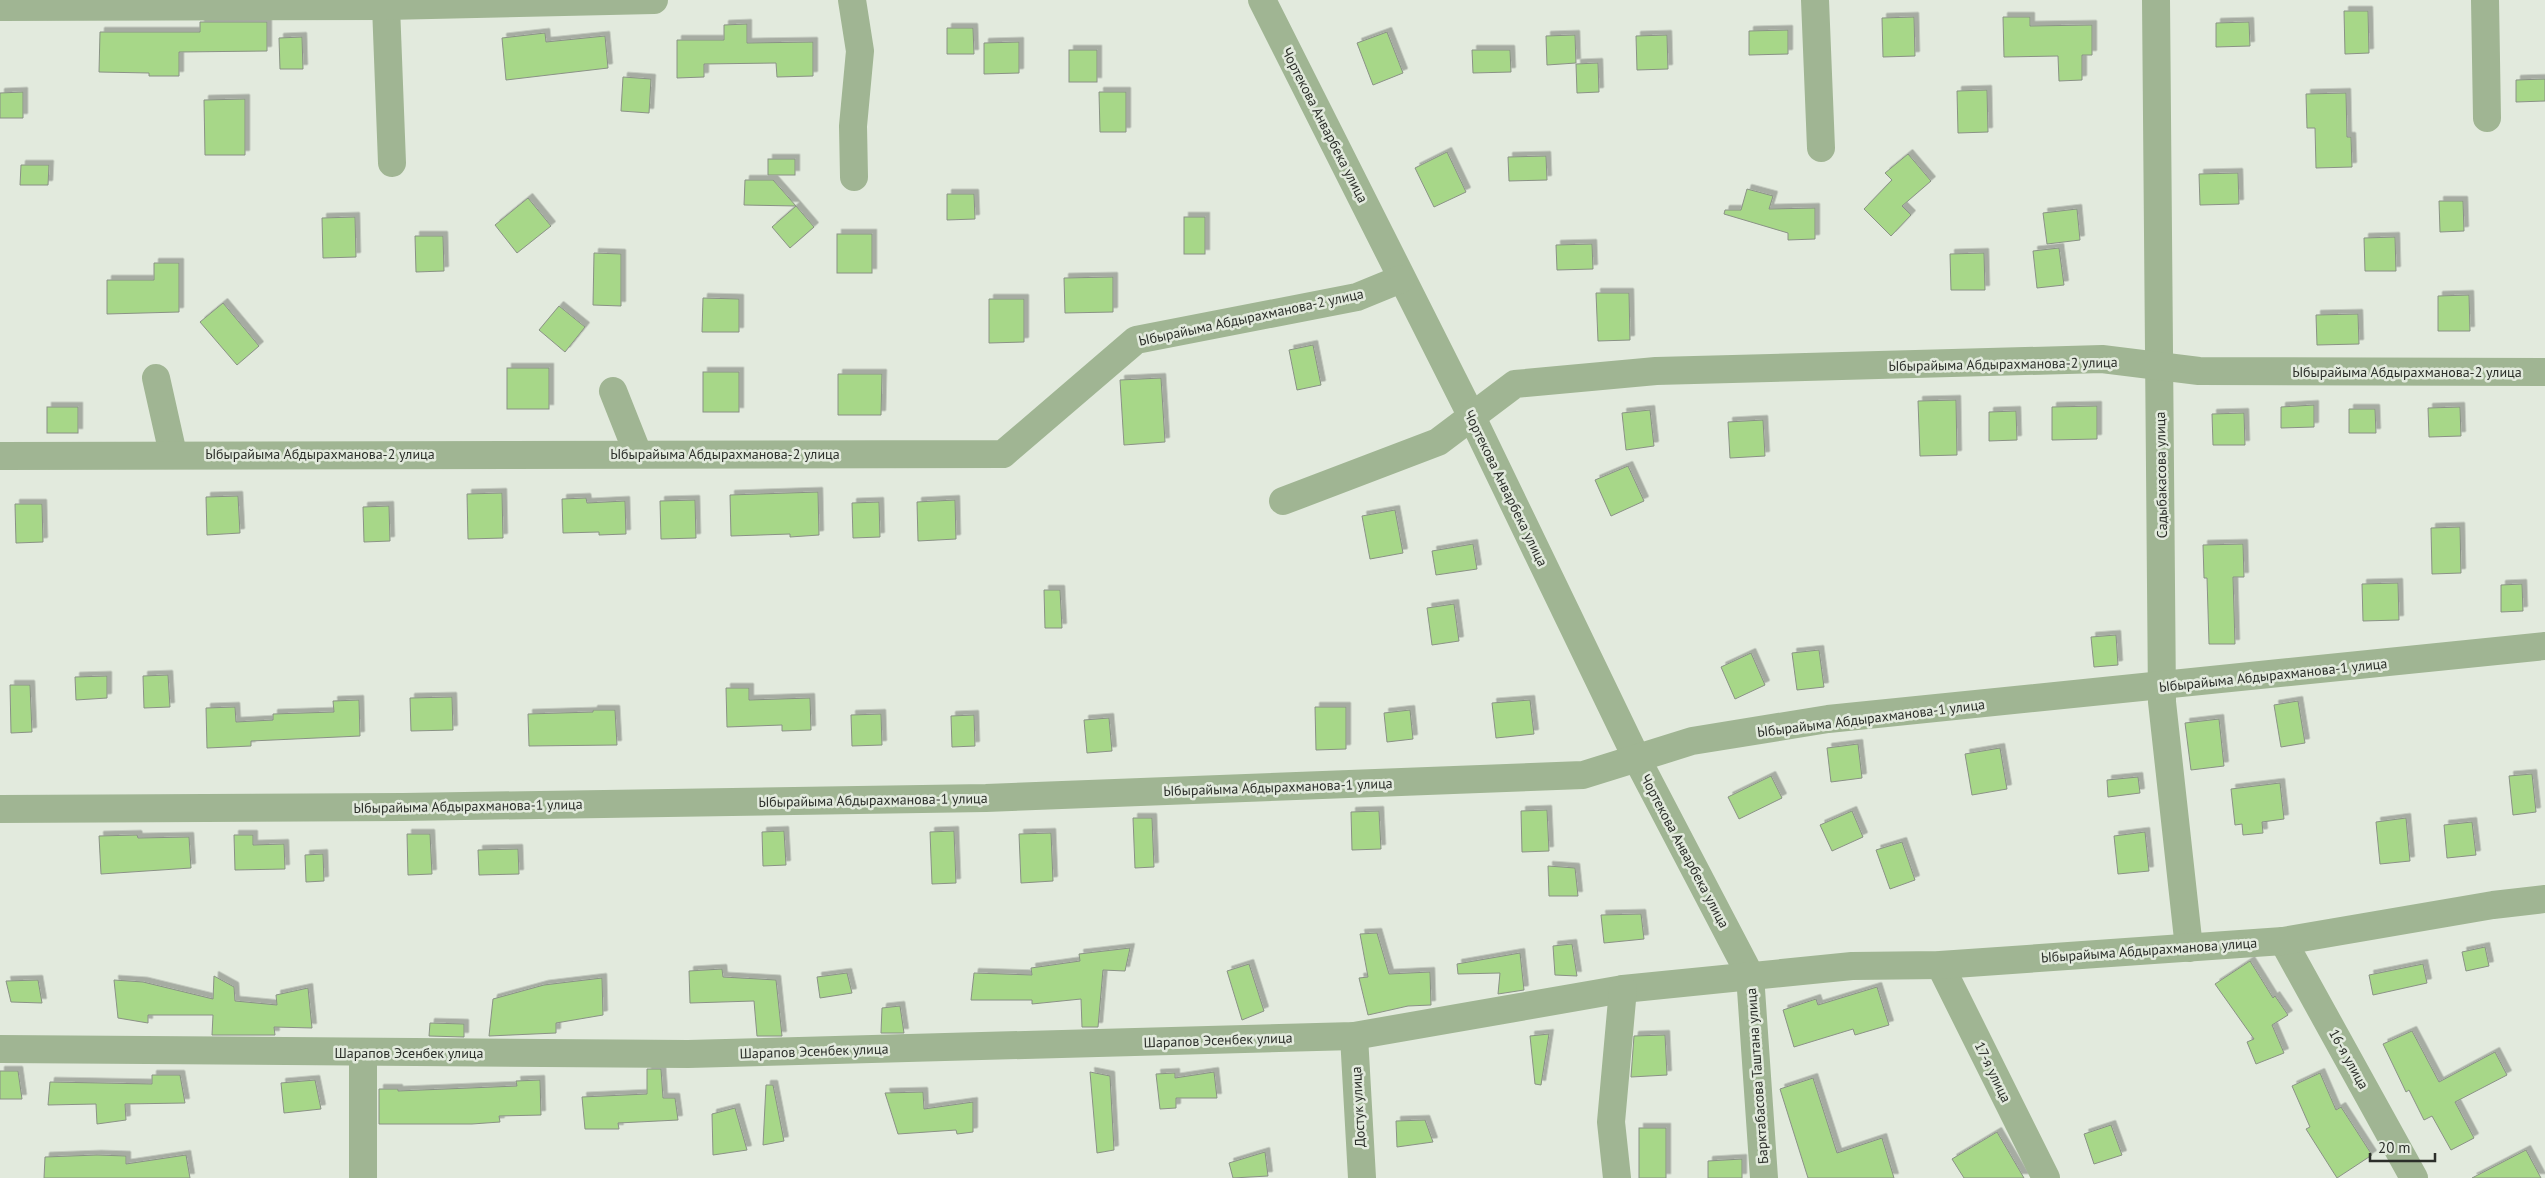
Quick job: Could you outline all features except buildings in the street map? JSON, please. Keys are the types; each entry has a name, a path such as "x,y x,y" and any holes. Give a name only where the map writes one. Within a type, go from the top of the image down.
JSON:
{"street":[{"path":"0,6 386,6 654,0"},
{"path":"852,0 860,51 853,126 854,177"},
{"name":"Чортекова Анварбека улица","path":"1262,0 1471,415 1636,757 1750,975"},
{"path":"1815,0 1821,148"},
{"name":"Садыбакасова улица","path":"2156,0 2164,686 2162,702 2189,948"},
{"path":"2485,0 2487,118"},
{"path":"386,6 392,163"},
{"name":"Ыбырайыма Абдырахманова-2 улица","path":"0,456 173,454 1003,454 1136,340 1357,297 1401,279"},
{"name":"Ыбырайыма Абдырахманова-2 улица","path":"1283,501 1438,442 1471,415 1515,384 1656,371 2102,360 2199,371 2545,372"},
{"path":"156,378 173,454"},
{"path":"614,391 638,454"},
{"name":"Ыбырайыма Абдырахманова-1 улица","path":"0,809 403,808 986,798 1583,775 1692,741 1828,720 2545,646"},
{"name":"Ыбырайыма Абдырахманова улица","path":"1750,975 1852,966 1940,965 2283,941 2493,905 2545,899"},
{"name":"16-я улица","path":"2283,941 2414,1178"},
{"name":"17-я улица","path":"1940,965 2046,1178"},
{"name":"Шарапов Эсенбек улица","path":"0,1049 688,1054 1354,1036 1623,989 1750,975"},
{"name":"Барктабасова Таштана улица","path":"1750,975 1764,1178"},
{"path":"1617,1178 1611,1122 1623,989"},
{"name":"Достук улица","path":"1354,1036 1362,1178"},
{"path":"363,1052 363,1178"}]}
